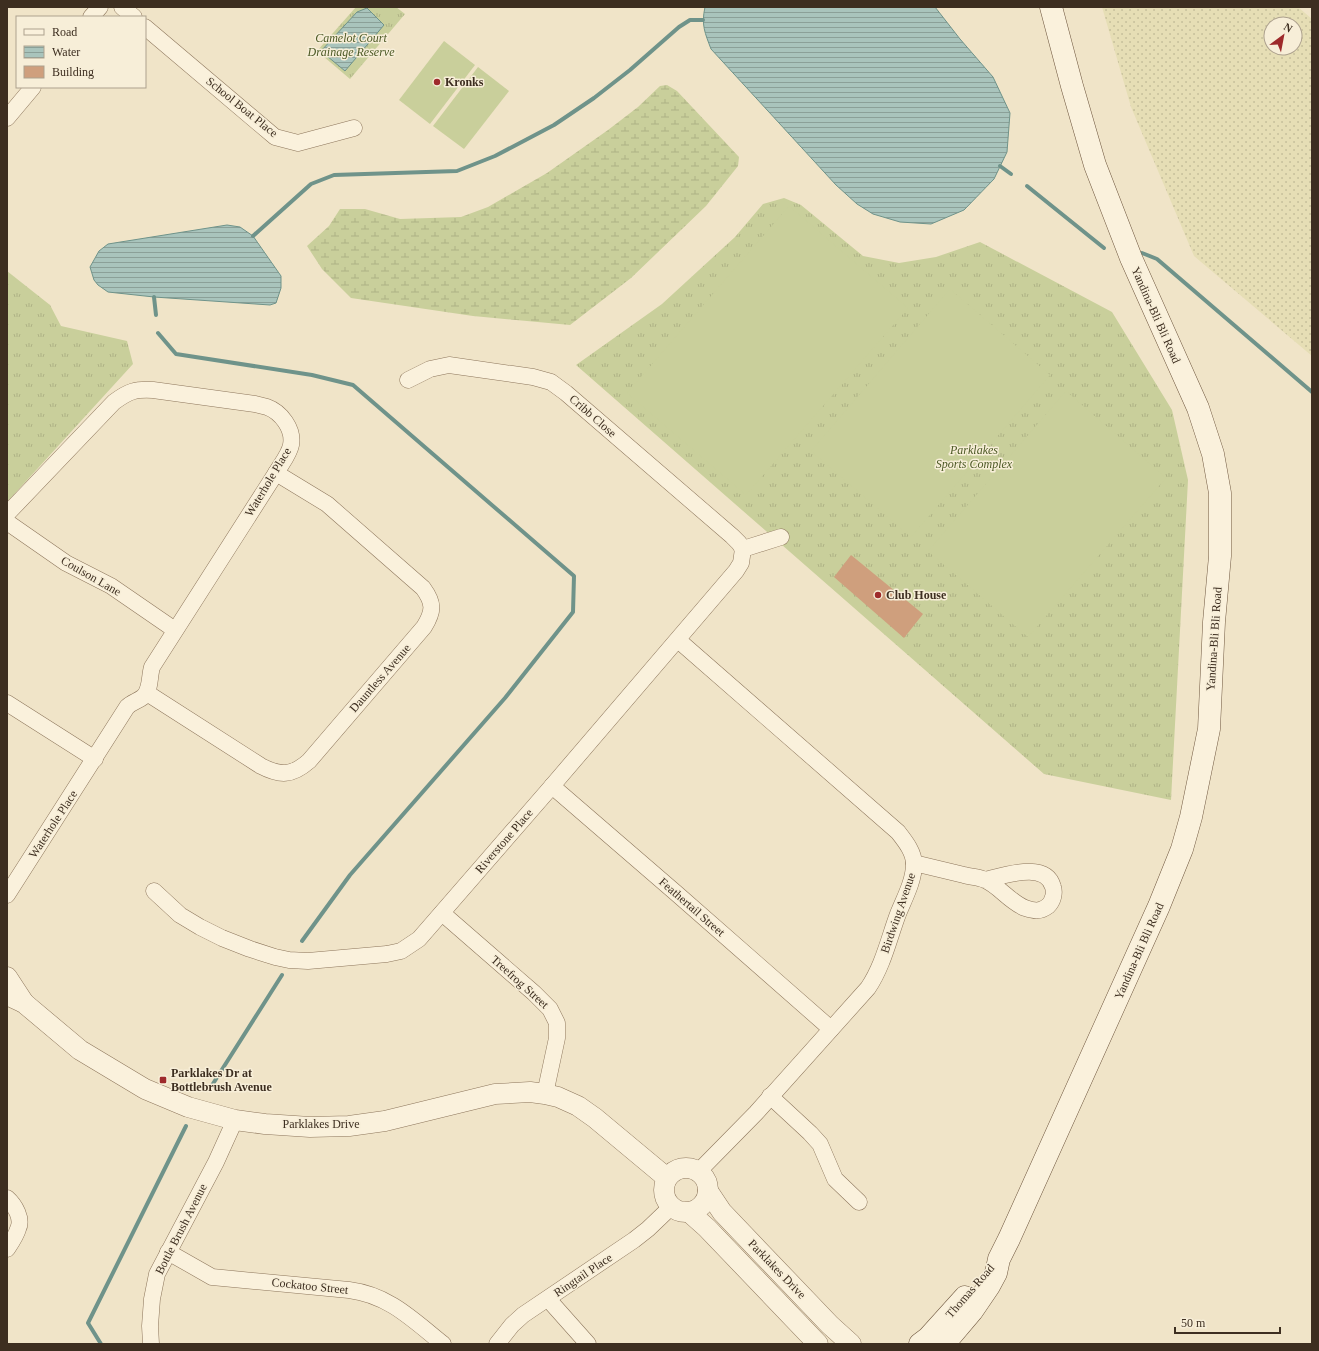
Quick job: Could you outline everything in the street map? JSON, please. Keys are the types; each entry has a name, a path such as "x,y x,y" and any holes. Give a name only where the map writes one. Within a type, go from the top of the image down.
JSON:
{"main road":[{"name":"Yandina-Bli Bli Road","path":"999,1259 1159,906 1182,849 1191,818 1208,729 1214,622 1220,556 1220,493 1213,454 1198,408 1131,258 1095,165 1051,7"},
{"name":"Thomas Road","path":"920,1344 928,1338 966,1297 988,1267 999,1259"},
{"name":"Thomas Road","path":"944,1344 980,1299 996,1273 999,1259"}],"street":[{"path":"92,16 100,7"},
{"path":"122,7 133,16"},
{"name":"School Boat Place","path":"146,28 275,137 298,143 354,128"},
{"path":"7,118 32,88"},
{"name":"Cribb Close","path":"408,380 430,369 449,365 533,377 551,382 566,393 732,536 744,549"},
{"name":"Waterhole Place","path":"7,514 114,402 132,391 140,389 153,390 255,404 268,408 278,414 286,422 290,432 291,444 276,473 152,667 149,677 150,686 147,693 127,707 95,759 8,892"},
{"name":"Dauntless Avenue","path":"147,693 261,766 275,772 290,773 300,768 308,761 431,617 431,602 423,588 327,504 276,473"},
{"name":"Coulson Lane","path":"7,522 66,563 111,586 175,630"},
{"path":"744,549 781,537"},
{"name":"Riverstone Place","path":"154,891 180,915 200,927 222,938 275,957 289,960 308,961 387,954 401,951 419,939 678,640 736,571 744,549"},
{"name":"Birdwing Avenue","path":"678,640 898,832 906,841 914,863 910,882 873,980 756,1113 698,1172"},
{"path":"7,703 95,759"},
{"name":"Feathertail Street","path":"552,786 830,1029"},
{"path":"914,863 986,880"},
{"name":"Treefrog Street","path":"442,913 534,993 550,1010 557,1023 557,1038 545,1094"},
{"name":"Parklakes Drive","path":"7,977 16,999 80,1050 145,1089 188,1107 235,1120 280,1125 349,1126 385,1121 495,1094 530,1092 545,1094 558,1097 578,1106 595,1118 667,1178"},
{"path":"770,1096 820,1144 835,1179 859,1202"},
{"name":"Bottle Brush Avenue","path":"152,1344 150,1326 154,1286 157,1274 216,1162 235,1120"},
{"path":"687,1169 698,1172 705,1181 708,1191 704,1202 700,1207 680,1209 667,1201 664,1188 667,1178 675,1172 681,1170 687,1169"},
{"name":"Parklakes Drive","path":"708,1191 722,1212 835,1330 851,1344"},
{"path":"7,1198 13,1204 20,1222 19,1229 7,1249"},
{"name":"Parklakes Drive","path":"680,1209 707,1228 818,1344"},
{"name":"Ringtail Place","path":"497,1344 512,1325 523,1315 648,1229 680,1209"},
{"name":"Cockatoo Street","path":"168,1252 212,1277 362,1291 374,1295 398,1309 442,1344"},
{"path":"548,1299 588,1344"}],"shaded area":[{"path":"1102,7 1298,7 1312,19 1312,356 1194,256 1131,107"}],"green space":[{"name":"Camelot Court Drainage Reserve","path":"356,7 396,7 405,14 350,79 317,51"},
{"name":"Kronks","path":"444,41 475,65 430,124 399,100"},
{"name":"Kronks","path":"478,67 509,91 464,149 433,126"},
{"path":"667,85 677,91 739,157 738,166 706,206 631,278 570,325 473,316 351,298 322,269 307,246 329,226 340,209 365,209 400,219 461,217 488,207 547,173 638,107 660,86"},
{"name":"Parklakes Sports Complex","path":"784,198 801,205 863,256 899,263 936,257 980,242 1112,312 1172,410 1188,480 1171,800 1044,774 576,365 662,304 735,237 763,204"},
{"path":"789,206 908,308 746,495 627,393"},
{"path":"7,271 50,305 61,326 127,341 133,364 7,502"},
{"path":"950,289 1050,375 911,537 811,451"},
{"path":"1066,391 1166,478 1028,637 928,551"}],"water":[{"path":"705,7 935,7 993,77 1010,113 1007,152 994,179 964,210 931,224 900,222 873,214 857,204 836,185 711,49 705,33"},
{"path":"367,8 384,25 345,71 321,51 357,12"},
{"path":"227,225 240,227 253,236 281,276 281,288 276,303 270,305 154,297 108,292 94,280 90,267 99,251 108,244"}],"building":[{"name":"Club House","path":"851,555 923,614 904,638 834,577"}],"waterway":[{"path":"253,236 311,184 334,175 457,171 495,156 554,125 594,98 630,70 679,27 690,20 703,20"},
{"path":"1000,166 1011,174"},
{"path":"1027,186 1104,248"},
{"path":"1142,253 1157,259 1312,392"},
{"path":"154,297 156,315"},
{"path":"158,333 176,354 312,375 353,385 574,576 573,612 505,698 350,875 302,941"},
{"path":"209,1090 282,975"},
{"path":"101,1344 88,1323 186,1126"}],"place":[{"name":"Kronks","path":"437,82"},
{"name":"Club House","path":"878,595"},
{"name":"Parklakes Dr at Bottlebrush Avenue","path":"163,1080"}]}
